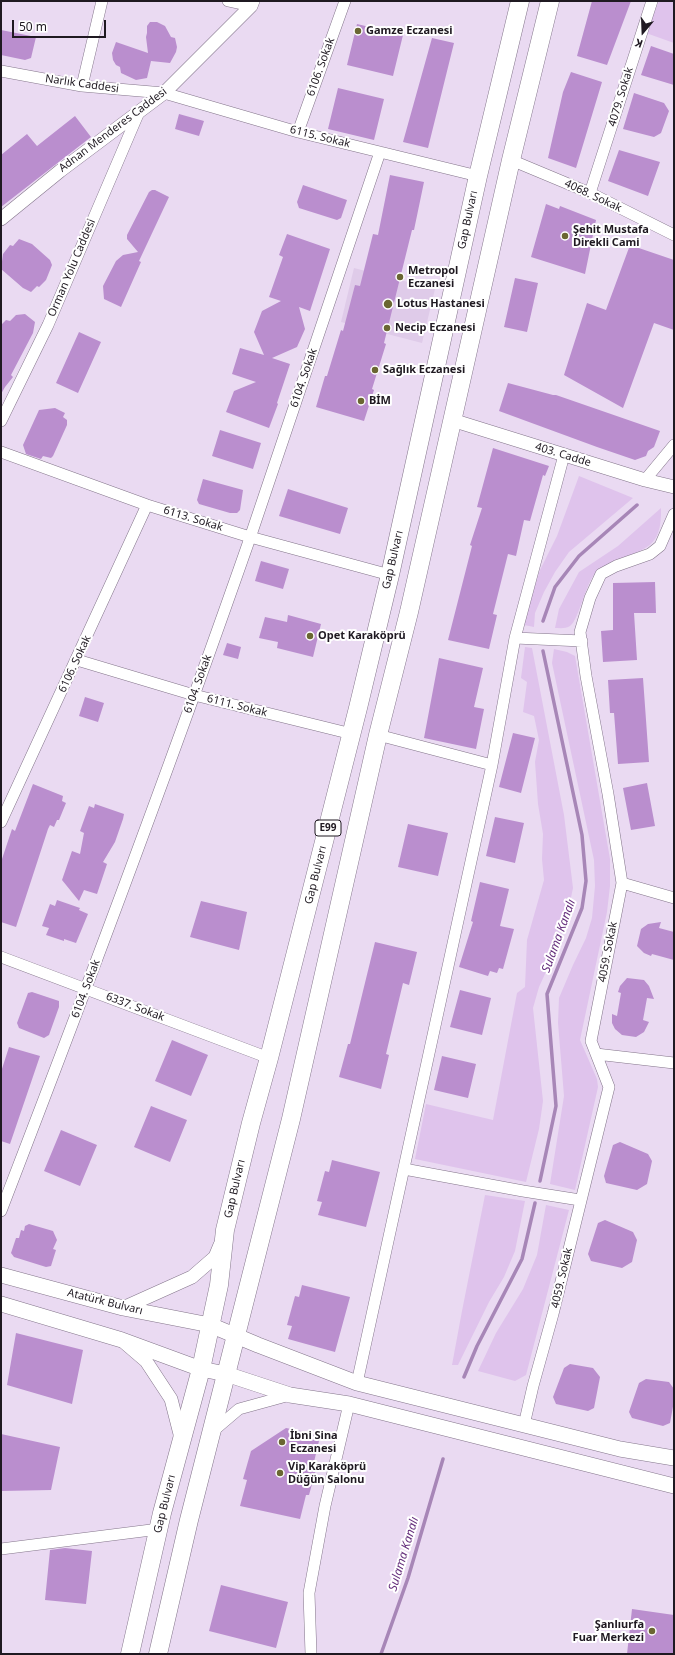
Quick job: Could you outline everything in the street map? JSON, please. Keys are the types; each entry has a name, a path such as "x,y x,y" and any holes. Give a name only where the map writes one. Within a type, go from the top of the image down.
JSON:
{"highway":[{"name":"Gap Bulvarı","path":"130,1654 159,1529 201,1369 219,1285 226,1230 251,1123 352,734 390,575 478,176 520,1"},
{"name":"E99","path":"158,1654 211,1432 291,1119 378,735 409,612 511,160 550,1"}],"main road":[{"name":"Atatürk Bulvarı","path":"1,1275 123,1308 210,1325 236,1337 357,1383 620,1448 674,1458"},
{"path":"1,1304 122,1340 201,1369 226,1374 290,1395 349,1404 674,1486"}],"street":[{"path":"82,86 102,1"},
{"path":"228,1 252,4"},
{"name":"6106. Sokak","path":"298,132 345,1"},
{"name":"4079. Sokak","path":"590,193 652,1"},
{"name":"Adnan Menderes Caddesi","path":"1,219 60,171 164,93 252,4"},
{"name":"Narlık Caddesi","path":"1,71 82,86 164,93"},
{"name":"6115. Sokak","path":"164,93 298,132 478,176"},
{"name":"Orman Yolu Caddesi","path":"1,421 48,325 139,112"},
{"name":"6104. Sokak","path":"1,1211 87,989 194,695 250,537 380,152"},
{"name":"4068. Sokak","path":"511,160 590,193 674,235"},
{"name":"403. Cadde","path":"452,420 645,480 674,487"},
{"path":"645,480 674,445"},
{"name":"6113. Sokak","path":"1,452 148,505 250,537 390,575"},
{"path":"357,1383 492,765 515,638 564,455"},
{"name":"6106. Sokak","path":"1,822 148,505"},
{"name":"4059. Sokak","path":"524,1425 533,1386 554,1314 580,1200 609,1087 591,1041 622,883 608,794 586,676 580,632 590,598 601,574 616,566 650,554 660,546 674,514"},
{"path":"515,638 582,641"},
{"name":"6111. Sokak","path":"77,660 194,695 352,734"},
{"path":"378,735 492,765"},
{"path":"622,883 674,898"},
{"name":"6337. Sokak","path":"1,957 269,1058"},
{"path":"596,1054 674,1063"},
{"path":"404,1169 523,1192 580,1200"},
{"path":"123,1308 192,1277 215,1257 226,1230"},
{"path":"122,1340 146,1361 171,1399 182,1438"},
{"path":"211,1432 239,1409 290,1395"},
{"path":"311,1654 309,1593 326,1506 349,1404"},
{"path":"1,1549 159,1529"}],"shaded area":[{"path":"659,1 674,1 674,43 646,33"},
{"name":"Lotus Hastanesi","path":"354,268 435,289 422,343 341,322"},
{"path":"579,476 633,498 569,552 555,572 544,592 535,613 534,627 524,625 540,570 557,536"},
{"path":"661,508 659,531 650,545 610,563 596,572 573,622 567,628 555,628 559,609 579,572 618,546"},
{"path":"525,647 532,648 564,815 573,888 566,921 556,950 539,987 533,1008 543,1101 539,1129 526,1182 415,1159 426,1104 493,1120 517,993 525,987 527,940 544,880 542,859 543,834 538,804 535,762 539,740 534,716 523,712 527,682 521,678"},
{"path":"554,649 567,652 575,656 610,859 610,886 607,912 580,1040 597,1079 598,1087 575,1190 550,1184 564,1096 558,1023 559,998 586,938 592,918 595,886 594,860 552,663"},
{"path":"485,1195 525,1201 515,1251 504,1277 489,1302 458,1365 452,1365 462,1311"},
{"path":"546,1205 569,1210 526,1375 515,1381 478,1371 496,1333 523,1289 537,1255"}],"building":[{"path":"592,1 631,1 607,65 577,56"},
{"path":"150,22 157,22 165,26 171,37 175,38 177,47 176,52 170,63 151,61 147,78 136,80 121,73 120,67 116,65 113,60 112,53 116,42 148,53 146,37 147,26"},
{"path":"357,24 403,35 393,76 347,65"},
{"path":"1,30 36,37 31,58 25,60 1,55"},
{"path":"432,38 454,43 428,148 403,142"},
{"path":"651,46 674,54 674,85 641,75"},
{"path":"571,72 602,82 576,168 548,158 563,92"},
{"path":"338,88 384,99 374,140 328,129"},
{"path":"634,93 664,103 669,111 661,133 654,137 623,129"},
{"path":"179,114 204,121 199,136 175,129"},
{"path":"75,116 91,137 1,207 1,155 27,134 37,146"},
{"path":"619,150 660,162 648,196 608,181"},
{"path":"390,175 424,182 414,230 412,230 384,343 386,344 364,421 316,407 341,330 343,331 355,285 360,286 373,234 378,235"},
{"path":"303,185 347,200 341,218 337,220 299,208 297,202"},
{"path":"152,190 169,197 139,261 141,262 121,307 104,299 103,286 116,261 123,255 138,252 127,239 127,235 149,192"},
{"name":"Şehit Mustafa Direkli Cami","path":"546,204 559,209 560,206 596,220 585,274 531,257"},
{"path":"287,234 330,249 310,311 299,307 305,329 297,347 272,358 290,364 269,428 226,412 234,391 256,382 232,374 240,348 264,355 254,332 262,311 281,301 269,297 283,257 279,255"},
{"path":"19,239 32,244 50,260 52,265 46,280 31,292 23,288 1,269 3,254 10,245 13,246"},
{"path":"630,245 674,260 674,330 654,323 623,408 564,375 587,303 606,310"},
{"path":"515,278 538,283 527,332 504,327"},
{"path":"25,314 35,322 33,333 11,375 13,377 1,394 1,325 6,320 10,321 16,315"},
{"path":"79,332 101,342 78,393 56,383"},
{"path":"508,383 556,395 660,431 654,447 648,451 646,456 635,460 499,411"},
{"path":"55,408 65,413 63,417 67,420 67,425 53,456 51,458 43,456 41,459 26,454 23,445 39,410"},
{"path":"220,430 261,443 253,469 212,456"},
{"path":"493,448 549,466 545,476 543,475 530,521 524,520 516,556 508,554 493,614 497,615 489,649 448,640 472,546 470,545 482,508 477,507"},
{"path":"203,479 243,490 240,510 237,513 230,513 199,504 197,500"},
{"path":"288,489 348,508 340,534 279,516"},
{"path":"261,561 289,569 283,589 255,581"},
{"path":"655,582 656,613 634,613 637,660 603,662 601,631 613,630 613,583"},
{"path":"288,615 321,624 313,657 277,648 278,642 259,638 265,617 287,622"},
{"path":"227,643 241,647 238,659 223,655"},
{"path":"439,658 483,668 474,707 484,709 476,749 424,738"},
{"path":"643,678 649,762 618,764 614,713 610,713 608,680"},
{"path":"85,697 104,703 98,722 79,716"},
{"path":"513,733 535,738 521,793 499,787"},
{"path":"647,783 655,826 631,830 623,788"},
{"path":"33,784 63,796 62,801 66,803 59,820 57,820 54,827 50,825 48,829 16,927 1,922 1,862 12,829 15,831"},
{"path":"95,804 124,814 115,842 103,862 107,864 97,894 84,890 79,901 62,880 72,851 80,854 84,833 80,831 89,806 94,808"},
{"path":"495,817 524,823 515,863 486,856"},
{"path":"408,824 448,833 438,876 398,867"},
{"path":"480,882 509,889 500,926 514,929 503,969 499,968 497,973 490,971 488,976 459,967 473,922 471,921"},
{"path":"57,900 80,908 79,910 88,914 76,943 46,935 49,928 42,926 50,904 55,906"},
{"path":"201,901 247,912 239,950 190,937"},
{"path":"661,922 659,928 674,932 674,960 652,954 651,956 644,953 637,946 641,929 648,924"},
{"path":"375,942 417,952 409,985 403,983 386,1054 389,1055 381,1089 339,1077 348,1044 350,1044"},
{"path":"627,978 644,980 649,986 654,999 647,998 643,1020 649,1022 644,1032 636,1037 622,1035 615,1029 612,1023 612,1014 617,1016 621,993 618,992 620,986"},
{"path":"460,990 491,998 482,1035 450,1027"},
{"path":"32,992 59,1001 59,1007 49,1035 44,1038 19,1028 17,1023 28,993"},
{"path":"172,1040 208,1055 191,1096 155,1081"},
{"path":"9,1047 40,1056 10,1144 1,1141 1,1072"},
{"path":"442,1056 476,1064 468,1098 434,1090"},
{"path":"151,1106 187,1120 170,1162 134,1147"},
{"path":"61,1130 97,1145 80,1186 44,1171"},
{"path":"620,1142 648,1154 652,1161 647,1184 637,1190 606,1183 604,1176 613,1145"},
{"path":"332,1160 380,1172 366,1227 318,1215 322,1202 317,1201 325,1171 329,1172"},
{"path":"605,1220 633,1232 637,1240 632,1262 622,1268 591,1261 588,1254 598,1223"},
{"path":"29,1224 53,1231 57,1240 53,1249 56,1250 51,1266 46,1267 14,1257 11,1253 16,1238 19,1238 21,1230 24,1231 25,1226"},
{"path":"302,1285 350,1297 335,1352 288,1339 292,1326 287,1325 295,1296 299,1297"},
{"path":"16,1333 83,1350 72,1404 7,1385"},
{"path":"570,1364 593,1368 600,1377 594,1408 588,1411 556,1404 553,1397 564,1368"},
{"path":"646,1379 669,1382 674,1389 674,1401 670,1423 663,1426 632,1418 629,1412 639,1383"},
{"name":"Vip Karaköprü Düğün Salonu","path":"286,1428 316,1434 319,1441 313,1466 317,1466 309,1495 306,1495 300,1519 240,1506 247,1480 243,1479 251,1451"},
{"path":"1,1434 60,1447 51,1490 1,1491"},
{"path":"65,1548 92,1551 86,1604 45,1600 50,1550"},
{"path":"221,1585 288,1602 276,1648 209,1631"},
{"name":"Şanlıurfa Fuar Merkezi","path":"632,1609 674,1615 674,1654 627,1654"}],"waterway":[{"name":"Sulama Kanalı","path":"543,621 555,587 579,556 637,505"},
{"name":"Sulama Kanalı","path":"540,1181 556,1106 547,994 582,908 586,881 582,835 543,651"},
{"name":"Sulama Kanalı","path":"464,1377 477,1346 522,1259 535,1203"},
{"name":"Sulama Kanalı","path":"381,1654 408,1578 443,1459"}],"place":[{"name":"Gamze Eczanesi","path":"358,31"},
{"name":"Şehit Mustafa Direkli Cami","path":"565,236"},
{"name":"Metropol Eczanesi","path":"400,277"},
{"name":"Lotus Hastanesi","path":"388,304"},
{"name":"Necip Eczanesi","path":"387,328"},
{"name":"Sağlık Eczanesi","path":"375,370"},
{"name":"BİM","path":"361,401"},
{"name":"Opet Karaköprü","path":"310,636"},
{"name":"İbni Sina Eczanesi","path":"282,1442"},
{"name":"Vip Karaköprü Düğün Salonu","path":"280,1473"},
{"name":"Şanlıurfa Fuar Merkezi","path":"652,1631"}]}
